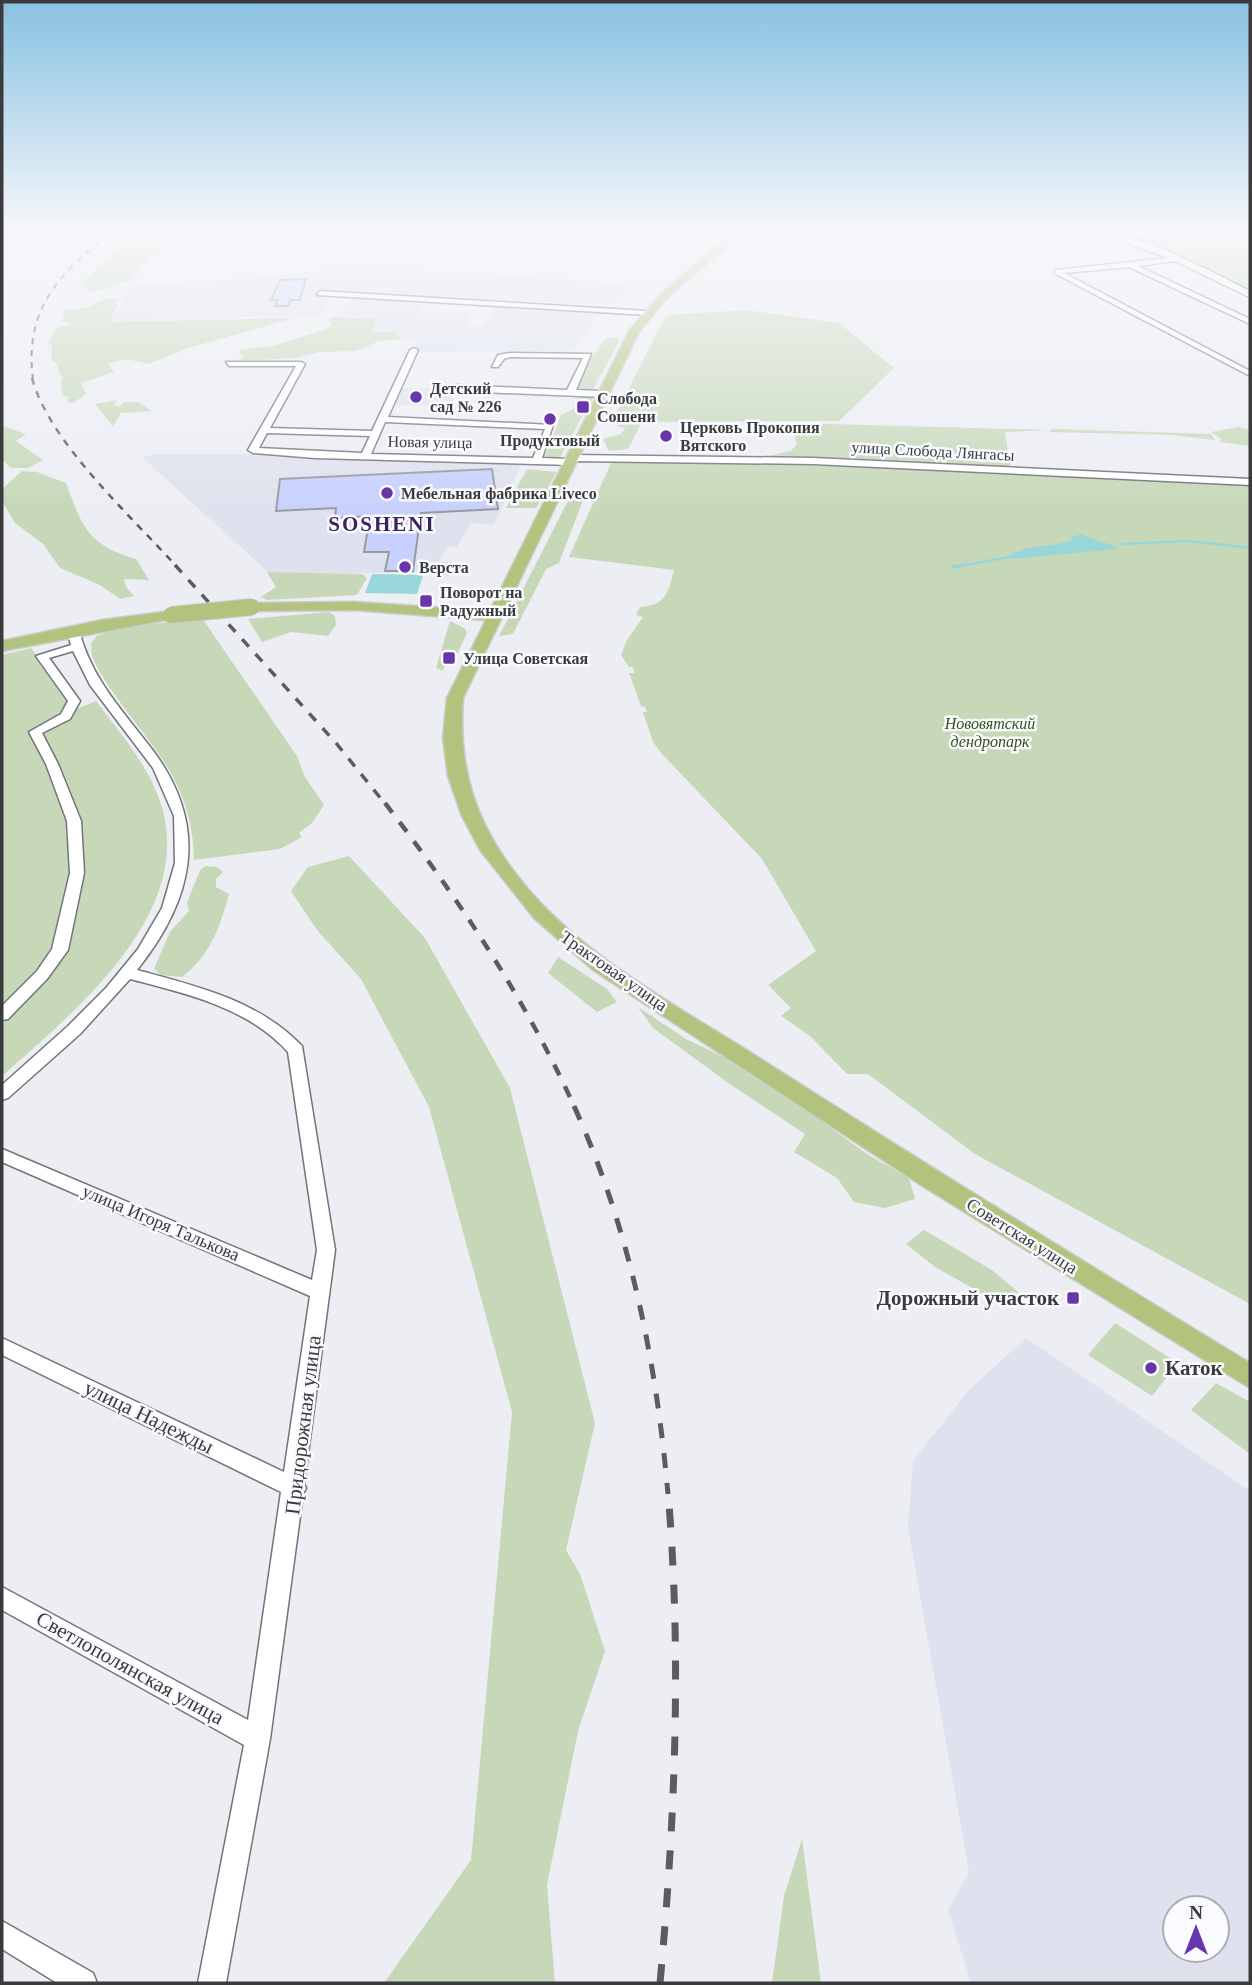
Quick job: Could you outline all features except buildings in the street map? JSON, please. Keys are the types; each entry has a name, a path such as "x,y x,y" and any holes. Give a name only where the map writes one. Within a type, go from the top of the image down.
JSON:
{"main road":[{"path":"422,609 476,605 508,591 639,325"},
{"name":"Трактовая улица","path":"508,591 454,698 450,745 453,770 487,845 508,878 562,938 795,1091"},
{"path":"2,646 74,630 171,615 252,607 344,606 495,615"},
{"path":"422,609 475,626 482,640"},
{"name":"Советская улица","path":"795,1091 933,1181 1250,1377"}],"street":[{"path":"1156,325 1250,374"},
{"path":"365,456 414,350"},
{"path":"495,365 501,357 510,355 588,356 570,393"},
{"path":"229,363 301,364 300,371 262,430"},
{"path":"457,388 603,394"},
{"path":"383,419 550,427 536,461"},
{"path":"262,430 376,435"},
{"name":"Новая улица","path":"262,430 253,450 365,456 572,460"},
{"name":"улица Слобода Лянгасы","path":"572,460 813,461 1250,481"},
{"path":"2,1094 92,1013 128,973 145,951 174,897 180,878 183,845 179,817 161,771 93,678 76,647 74,630"},
{"path":"2,1015 42,975 60,950 77,873 74,821 52,764 35,732 65,716 74,701 43,656 76,647"},
{"name":"Придорожная улица","path":"128,973 237,1007 288,1039 296,1050 326,1250 258,1739 212,1983"},
{"name":"улица Игоря Талькова","path":"2,1155 320,1292"},
{"name":"улица Надежды","path":"2,1346 295,1488"},
{"name":"Светлополянская улица","path":"2,1598 258,1739"},
{"path":"2,1934 83,1983"}],"shaded area":[{"path":"375,325 484,327 485,325 591,325 573,351 418,352 414,338 396,337 395,332 373,332"},
{"path":"401,388 457,390 451,406 394,405"},
{"path":"156,454 521,464 494,525 471,523 457,547 448,546 439,561 469,564 466,573 289,573 268,572 142,457"},
{"path":"1026,1338 1250,1491 1250,1983 971,1983 948,1910 969,1872 908,1528 913,1461 969,1390"}],"green space":[{"path":"70,325 271,325 185,349 149,364 126,359 108,364 114,372 81,383 86,394 73,403 67,402 69,397 62,395 61,380 64,378 51,359 52,345 47,344 57,328"},
{"path":"331,325 375,325 373,332 396,332 397,337 411,338 379,341 356,351 319,352 296,358 239,361 245,355 239,354 241,350 276,345 329,328"},
{"path":"661,325 841,325 894,368 839,421 612,422"},
{"path":"618,337 619,341 593,390 581,392 578,388 579,382 589,362 606,338"},
{"path":"578,396 593,398 591,402 579,406 576,411 583,415 559,459 544,459 561,415 574,409"},
{"path":"117,400 114,404 119,407 124,402 138,402 152,411 121,413 113,426 95,404"},
{"path":"622,423 641,424 628,449 609,451 603,439 621,434 625,428 617,426"},
{"path":"794,423 1050,430 1005,432 1011,469 758,458 791,451 796,445"},
{"path":"2,426 26,434 16,441 43,460 28,468 11,468 2,459"},
{"path":"1239,427 1250,430 1250,446 1220,442 1221,439 1211,432"},
{"path":"1052,429 1211,434 1215,440 1172,435 1049,432"},
{"name":"Нововятский дендропарк","path":"612,461 816,464 1250,485 1250,1304 975,1154 868,1074 847,1074 810,1036 781,1016 791,1008 768,985 816,951 762,859 653,742 643,712 647,712 645,707 641,706 629,673 634,673 633,667 629,667 621,655 627,640 643,617 636,615 640,607 660,601 670,585 674,570 569,557"},
{"path":"527,469 557,472 536,508 506,508"},
{"path":"22,471 37,472 66,483 89,532 107,547 136,559 149,580 124,579 126,587 134,596 120,599 100,585 60,568 43,544 15,523 2,501 2,489"},
{"path":"571,495 585,495 559,563 546,569 513,634 499,636"},
{"path":"267,572 362,574 367,578 357,595 267,600 261,597 276,587"},
{"path":"329,612 335,616 336,625 328,636 291,632 262,642 248,619"},
{"path":"202,618 297,756 305,777 324,805 313,822 299,833 302,837 280,849 194,860 191,827 183,799 171,774 107,684 92,657 91,643 97,636 120,628"},
{"path":"450,621 464,628 467,633 456,657 448,657 443,671 436,668"},
{"path":"31,648 68,697 66,713 96,701 133,750 156,790 161,804 167,845 161,884 145,922 122,957 62,1022 2,1076 2,655"},
{"path":"349,856 425,938 510,1088 595,1423 566,1550 580,1574 605,1651 578,1731 547,1885 555,1983 384,1983 471,1860 512,1412 429,1107 361,979 317,930 291,891 308,867"},
{"path":"206,866 217,867 223,872 216,879 216,887 229,894 218,929 207,950 192,969 182,977 161,975 154,969 170,932 189,911 187,903 200,870"},
{"path":"558,957 607,989 617,1002 597,1012 548,973"},
{"path":"638,1007 686,1039 751,1070 867,1154 909,1178 915,1199 885,1208 854,1202 837,1178 794,1152 805,1134 731,1085 653,1028"},
{"path":"924,1230 992,1270 1018,1292 1006,1307 935,1267 906,1244"},
{"path":"1115,1323 1178,1363 1152,1396 1088,1355"},
{"path":"1216,1383 1250,1402 1250,1454 1191,1410"},
{"path":"802,1839 821,1983 772,1983 784,1896"}],"water":[{"path":"1082,534 1118,549 1011,559 1010,555 1017,552 1072,540 1070,537"},
{"path":"372,574 423,575 417,594 365,593"}],"waterway":[{"path":"1120,544 1190,541 1250,548"},
{"path":"955,567 1014,556"},
{"path":"953,567 964,565"}],"railway":[{"path":"33,380 32,355 36,325"},
{"path":"32,378 41,402 73,452 115,502 177,567"},
{"path":"175,565 336,743 386,805"},
{"path":"385,803 489,950 534,1027 575,1108"},
{"path":"574,1106 611,1200 638,1296 656,1394 668,1494"},
{"path":"660,1983 670,1861 675,1738 675,1615 668,1492"}],"place":[{"name":"Детский сад № 226","path":"416,397"},
{"name":"Слобода Сошени","path":"583,407"},
{"name":"Продуктовый","path":"550,419"},
{"name":"Церковь Прокопия Вятского","path":"666,436"},
{"name":"Мебельная фабрика Liveco","path":"387,493"},
{"name":"Верста","path":"405,567"},
{"name":"Поворот на Радужный","path":"426,601"},
{"name":"Улица Советская","path":"449,658"},
{"name":"Дорожный участок","path":"1073,1298"},
{"name":"Каток","path":"1151,1368"}],"district":[{"name":"SOSHENI","path":"382,524"}]}
